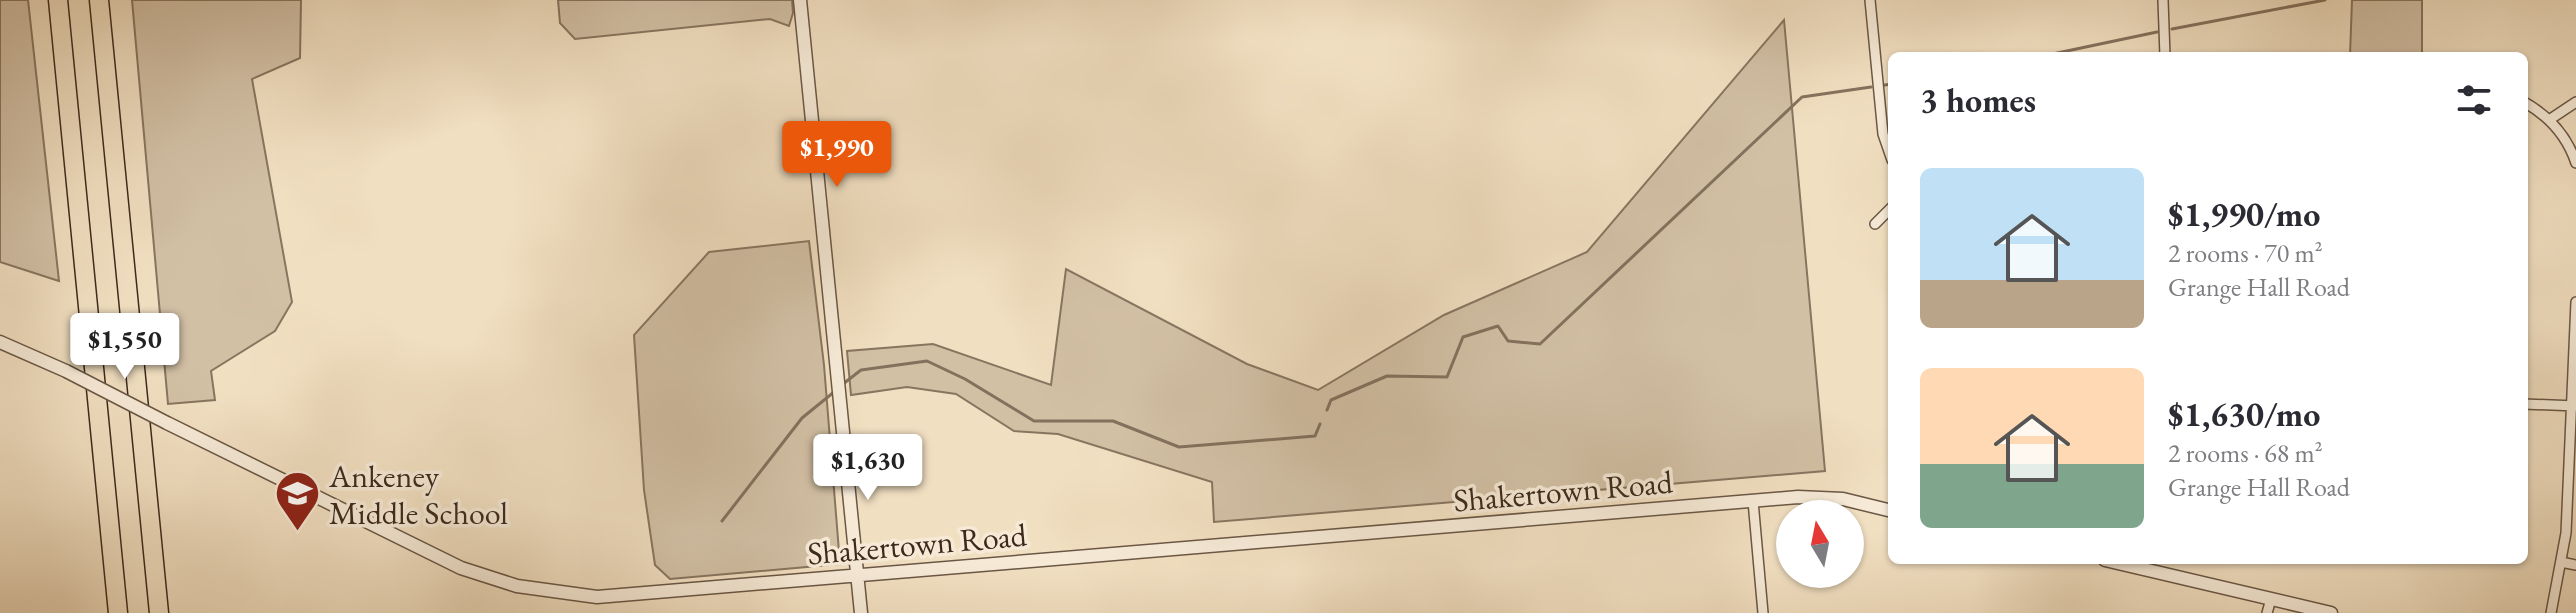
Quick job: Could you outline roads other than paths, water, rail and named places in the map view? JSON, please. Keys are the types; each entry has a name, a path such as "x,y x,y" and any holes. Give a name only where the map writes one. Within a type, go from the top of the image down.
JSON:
{"highway":[{"path":"58,0 118,613"},
{"path":"99,0 159,613"}],"street":[{"path":"800,0 861,613"},
{"path":"1870,0 1883,134 1888,148"},
{"path":"2163,0 2165,52"},
{"path":"2549,120 2576,102"},
{"path":"2528,105 2549,120 2571,149 2576,163"},
{"path":"1875,224 1888,211"},
{"path":"2551,613 2566,533 2574,406 2576,302"},
{"name":"Shakertown Road","path":"0,342 66,371 461,568 517,586 597,597 1753,501 1828,497 1888,510"},
{"path":"2528,404 2574,406"},
{"path":"1753,501 1763,613"},
{"path":"2561,562 2576,565"},
{"path":"2139,564 2331,613"},
{"path":"2267,613 2271,599"}],"waterway":[{"path":"2172,29 2325,0"},
{"path":"2062,52 2157,32"},
{"path":"1327,410 1331,400 1387,376 1447,377 1463,337 1498,326 1508,341 1540,344 1802,97 1871,87"},
{"path":"843,384 861,370 927,361 965,379 1034,421 1113,421 1179,447 1315,436 1320,424"},
{"path":"722,521 802,418 834,392"}],"place":[{"name":"Ankeney Middle School","path":"298,533"}]}
